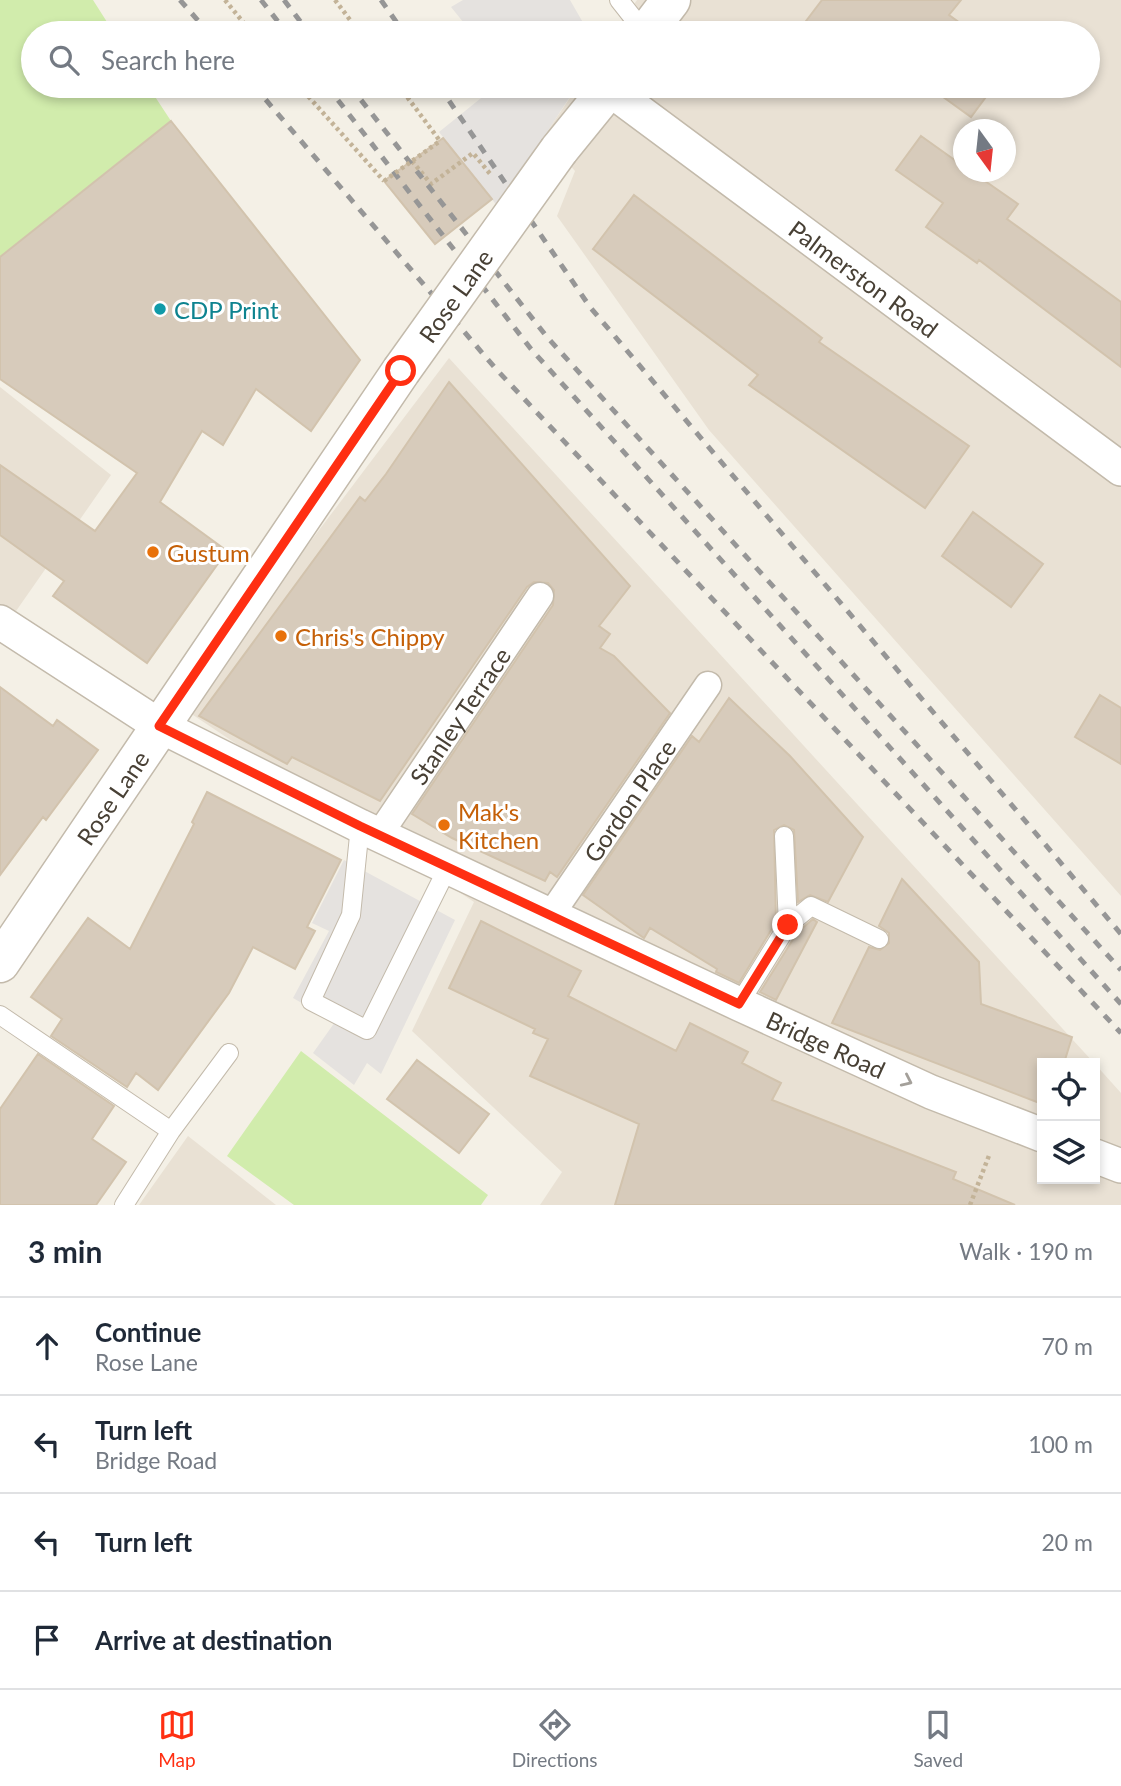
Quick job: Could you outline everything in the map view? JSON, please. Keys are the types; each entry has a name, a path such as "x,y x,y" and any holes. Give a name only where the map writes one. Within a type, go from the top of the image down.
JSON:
{"street":[{"path":"655,21 671,0"},
{"name":"Rose Lane","path":"0,963 401,371 598,98"},
{"name":"Palmerston Road","path":"621,98 1121,469"},
{"name":"Stanley Terrace","path":"370,830 540,596"},
{"name":"Bridge Road","path":"0,622 159,726 370,830 739,1004 931,1091 1037,1133"},
{"name":"Gordon Place","path":"551,916 708,685"},
{"path":"1100,1158 1121,1166"}],"lane":[{"path":"619,0 636,21"},
{"path":"370,830 351,915 311,1001 367,1030 448,867"},
{"path":"783,836 788,925"},
{"path":"739,1004 788,925 811,906 879,939"},
{"path":"0,1015 171,1131"},
{"path":"124,1205 171,1131 229,1053"}],"path":[{"path":"225,0 242,21"},
{"path":"335,0 351,21"},
{"path":"310,98 384,181 440,141 408,98"},
{"path":"412,161 431,184 480,147"},
{"path":"473,153 494,178"},
{"path":"970,1205 1003,1120"}],"shaded area":[{"path":"463,0 570,0 582,21 462,21 451,7"},
{"path":"637,0 1121,0 1121,896 709,430 557,216 575,171 544,136 570,98 1100,98 1100,21 622,21"},
{"path":"481,98 569,98 498,207 439,132"},
{"path":"449,358 1089,1058 1037,1058 1037,1184 1100,1184 1100,1070 1121,1093 1121,1205 540,1205 562,1172 412,1031 474,902 184,709"},
{"path":"0,387 111,475 0,634"},
{"path":"344,860 455,920 381,1074 367,1063 354,1085 313,1053 335,1022 293,998 329,931 312,923"},
{"path":"188,1136 276,1205 139,1205"}],"green space":[{"path":"0,0 93,0 106,21 21,21 21,98 156,98 171,121 0,257"},
{"path":"301,1051 488,1195 481,1205 294,1205 227,1156"}],"building":[{"path":"822,0 961,0 949,15 957,21 806,21"},
{"path":"945,98 985,98 971,117"},
{"name":"CDP Print","path":"171,121 360,360 311,431 256,389 223,445 202,431 160,502 227,551 147,663 53,596 64,581 0,535 0,465 95,531 137,473 0,379 0,257"},
{"path":"921,136 953,159 953,182 986,182 1018,204 1007,219 1121,302 1121,367 979,260 977,263 926,227 943,203 896,170"},
{"path":"443,138 492,199 435,244 384,181"},
{"path":"634,195 822,338 819,342 969,446 925,508 749,385 758,375 593,249"},
{"path":"449,382 630,586 599,626 610,634 600,648 614,656 670,713 557,877 550,872 545,881 452,838 412,814 553,605 554,590 548,583 534,582 527,587 380,801 292,757 287,764 199,716 360,497 365,501 386,474"},
{"path":"973,512 1043,564 1011,607 942,556"},
{"path":"0,687 53,726 57,720 98,750 46,820 43,817 0,875"},
{"path":"1100,695 1121,708 1121,764 1075,737"},
{"path":"729,698 790,756 863,837 828,902 810,895 798,902 794,830 784,825 774,830 776,922 739,983 716,972 717,969 650,928 644,938 583,895 692,736 699,742"},
{"path":"207,792 341,860 307,927 315,931 295,969 253,947 229,993 158,1090 136,1073 127,1087 51,1036 62,1019 31,997 88,918 130,949 194,824 192,822"},
{"path":"902,879 979,962 981,1004 1072,1037 1066,1058 1037,1058 1037,1102 832,1023 869,947 880,950 889,943 889,933 879,926"},
{"path":"813,919 817,922 776,1000 760,992 797,933"},
{"path":"481,921 581,971 568,996 676,1051 690,1023 748,1052 742,1063 781,1083 772,1100 956,1172 953,1179 1015,1205 615,1205 639,1124 530,1076 548,1039 533,1033 535,1029 449,988"},
{"path":"38,1054 114,1106 92,1139 126,1162 96,1205 0,1205 0,1109"},
{"path":"417,1060 489,1114 459,1153 387,1099"}],"railway":[{"path":"180,0 198,21"},
{"path":"261,0 278,21"},
{"path":"284,0 300,21"},
{"path":"381,0 396,21"},
{"path":"264,98 496,369 1121,1033"},
{"path":"336,98 531,349 1121,1004"},
{"path":"359,98 547,337 1121,970"},
{"path":"447,98 590,307 1121,934"}],"place":[{"name":"CDP Print","path":"160,309"},
{"name":"Gustum","path":"153,552"},
{"name":"Chris's Chippy","path":"281,636"},
{"name":"Mak's Kitchen","path":"444,825"}],"route":[{"path":"401,371 159,726 360,826 739,1004 788,925"}]}
